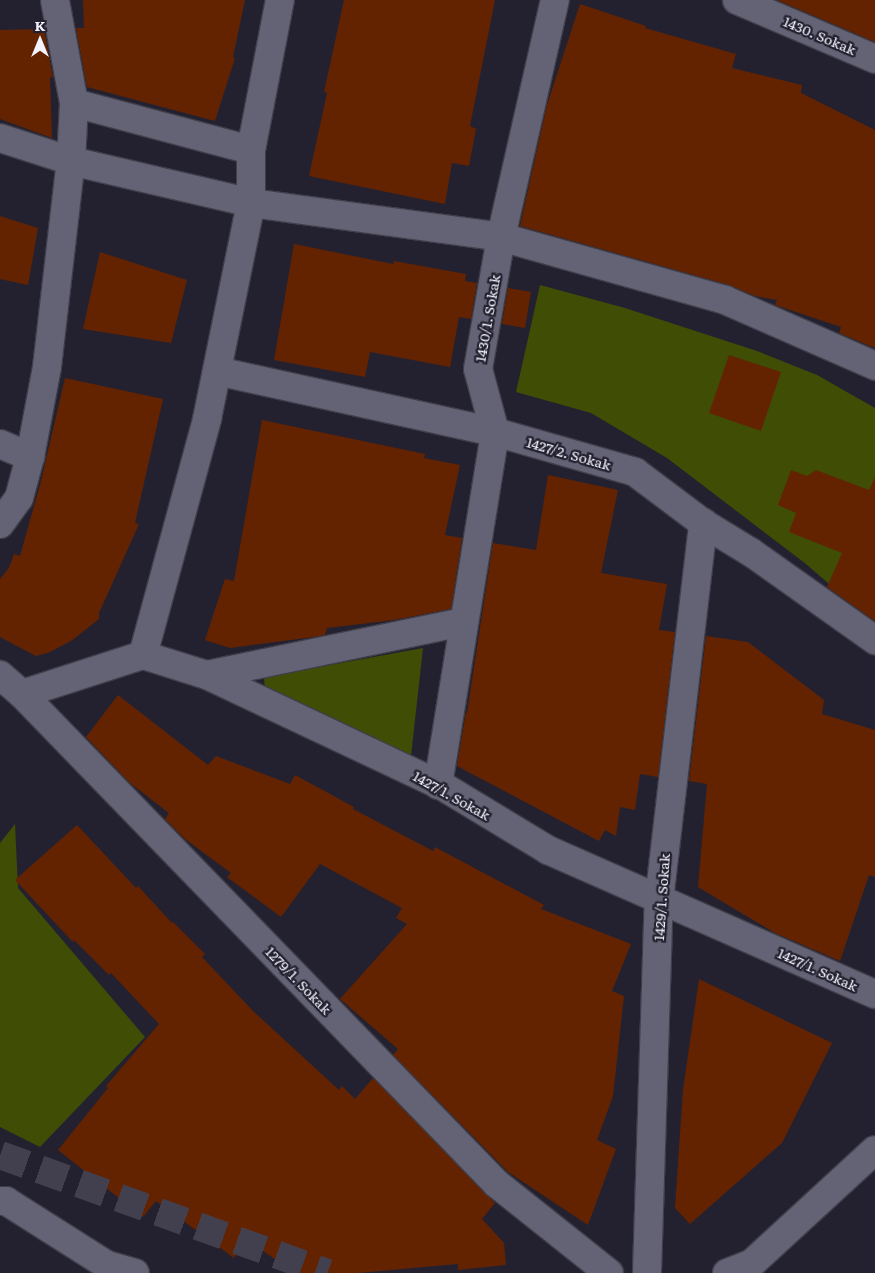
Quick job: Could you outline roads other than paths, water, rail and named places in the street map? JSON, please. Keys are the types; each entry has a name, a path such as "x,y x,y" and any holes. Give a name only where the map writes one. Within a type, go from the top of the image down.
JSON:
{"street":[{"path":"0,524 19,498 30,458 47,367 71,161 74,104 56,0"},
{"path":"22,694 143,655 207,419 217,372 251,203 250,150 280,0"},
{"name":"1430/1. Sokak","path":"438,785 496,432 478,369 501,237 555,0"},
{"name":"1430. Sokak","path":"738,0 875,59"},
{"path":"74,104 250,150"},
{"path":"0,138 71,161 251,203 501,237 725,300 875,366"},
{"name":"1427/2. Sokak","path":"217,372 496,432 635,472 703,523 752,553 875,640"},
{"path":"0,444 30,458"},
{"name":"1429/1. Sokak","path":"647,1273 659,900 703,523"},
{"path":"207,675 464,622"},
{"name":"1427/1. Sokak","path":"143,655 207,675 438,785 548,850 875,994"},
{"name":"1279/1. Sokak","path":"0,675 22,694 497,1184 610,1273"},
{"path":"746,1270 875,1150"},
{"path":"0,1201 6,1201 106,1269 135,1273"}],"tunnel":[{"path":"0,1155 327,1273"}]}
